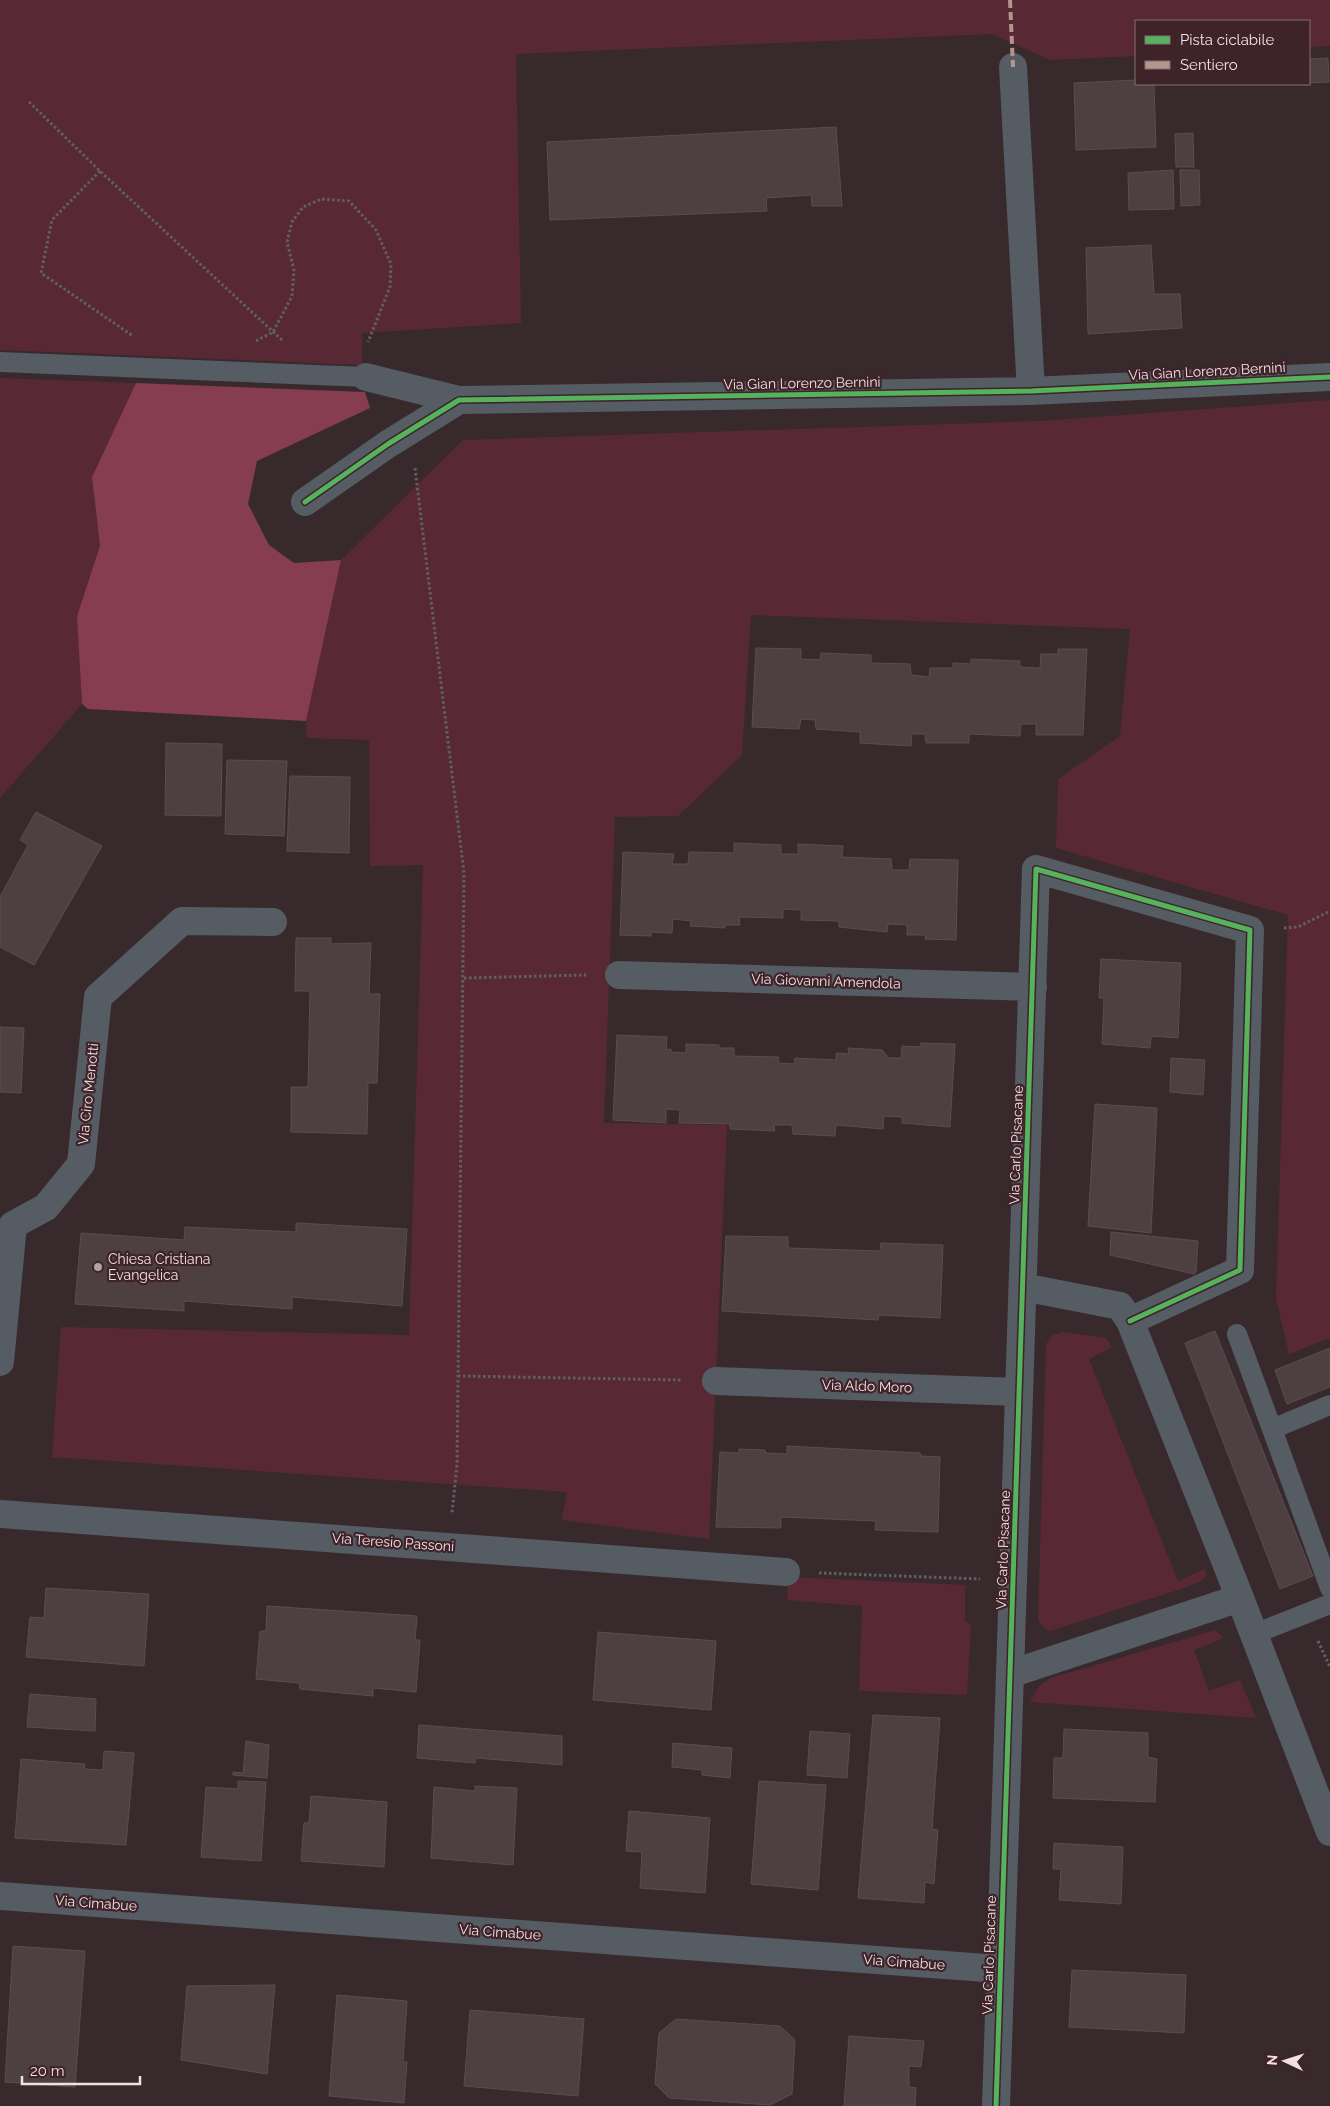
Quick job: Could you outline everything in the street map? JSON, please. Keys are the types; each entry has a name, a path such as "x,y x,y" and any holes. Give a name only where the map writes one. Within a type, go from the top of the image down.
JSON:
{"street":[{"path":"1013,67 1031,391"},
{"name":"Via Gian Lorenzo Bernini","path":"366,378 459,400 1031,391 1330,377"},
{"path":"305,502 388,444 459,400"},
{"name":"Via Carlo Pisacane","path":"996,2106 1036,869 1250,930"},
{"name":"Via Ciro Menotti","path":"0,1362 13,1225 46,1207 82,1164 98,997 182,921 273,922"},
{"path":"1130,1322 1240,1270 1250,930"},
{"name":"Via Giovanni Amendola","path":"619,975 1033,987"},
{"path":"1023,1287 1120,1306 1130,1322 1240,1598 1330,1832"},
{"name":"Via Aldo Moro","path":"716,1381 1019,1392"},
{"name":"Via Teresio Passoni","path":"0,1514 786,1572"},
{"path":"1010,1674 1240,1598"},
{"name":"Via Cimabue","path":"0,1896 1000,1969"}],"lane":[{"path":"0,362 366,378"},
{"path":"1236,1334 1330,1588"},
{"path":"1272,1429 1330,1405"},
{"path":"1254,1634 1330,1604"}],"path":[{"path":"29,102 317,375"},
{"path":"100,171 52,220 41,273 136,337"},
{"path":"249,344 273,332 292,296 294,270 287,242 292,222 303,207 321,199 349,201 376,230 391,264 390,287 366,346 366,378"},
{"path":"388,444 416,468 464,872 457,1465 449,1546"},
{"path":"1250,930 1298,927 1330,911"},
{"path":"464,978 619,975"},
{"path":"458,1376 716,1381"},
{"path":"786,1572 1013,1580"}],"shaded area":[{"path":"0,0 1330,0 1330,46 1310,47 1310,20 1135,20 1135,56 1050,60 992,34 516,54 521,323 362,333 362,365 0,350"},
{"path":"0,378 136,383 92,477 100,546 77,616 82,704 0,798"},
{"path":"136,383 365,392 370,408 257,461 248,504 269,545 294,563 341,560 306,721 88,709 82,704 77,616 100,546 92,477"},
{"path":"1330,400 1330,1338 1289,1354 1276,1299 1288,915 1056,848 1058,779 1120,736 1130,629 751,615 742,755 678,816 615,817 604,1123 727,1125 709,1539 562,1520 567,1492 52,1457 61,1327 409,1335 423,865 370,866 369,740 307,738 306,721 341,560 463,440 1040,421"},
{"path":"1063,1332 1106,1338 1112,1347 1089,1359 1178,1581 1204,1569 1206,1575 1202,1581 1181,1589 1050,1631 1044,1628 1038,1620 1046,1344 1053,1335"},
{"path":"788,1577 965,1585 965,1621 971,1625 967,1695 859,1691 862,1606 787,1600"},
{"path":"1215,1630 1224,1638 1194,1650 1209,1691 1240,1680 1256,1718 1030,1702 1039,1686 1051,1678"}],"building":[{"path":"1328,58 1329,82 1310,83 1310,59"},
{"path":"1135,80 1135,85 1154,85 1156,147 1076,150 1074,83"},
{"path":"836,127 842,206 812,206 811,195 766,198 767,211 550,220 547,142"},
{"path":"1193,133 1194,167 1176,167 1175,134"},
{"path":"1173,170 1174,209 1129,210 1128,173"},
{"path":"1180,170 1199,170 1200,205 1181,206"},
{"path":"1151,245 1154,294 1180,294 1182,328 1088,334 1086,248"},
{"path":"756,648 801,649 801,659 820,660 821,653 871,655 871,663 910,664 911,675 929,677 930,668 953,668 953,663 971,664 971,659 1020,661 1020,667 1040,668 1041,654 1058,654 1058,649 1087,649 1083,735 1036,735 1036,724 1021,724 1020,736 969,734 969,743 926,743 925,734 912,734 911,746 860,743 860,732 816,729 815,720 801,719 799,729 752,727"},
{"path":"166,743 222,744 221,816 165,815"},
{"path":"227,760 287,761 284,836 225,834"},
{"path":"290,776 350,777 349,853 287,851"},
{"path":"36,812 102,846 34,965 0,947 0,897 28,845 20,840"},
{"path":"734,843 781,845 781,854 798,854 798,844 843,846 842,857 891,859 892,870 909,870 910,859 958,860 956,940 925,939 926,935 907,935 907,925 888,924 887,932 839,927 839,921 801,920 801,910 783,909 783,918 739,917 740,925 725,925 725,928 690,926 691,921 673,919 672,933 651,932 651,936 620,935 623,852 674,854 672,864 688,864 689,852 734,853"},
{"path":"296,938 331,938 331,944 371,943 369,994 380,994 377,1083 368,1083 367,1134 291,1132 291,1087 308,1087 310,991 295,991"},
{"path":"1101,959 1181,963 1178,1038 1151,1036 1150,1048 1102,1044 1104,998 1099,998"},
{"path":"0,1027 24,1028 21,1093 0,1092"},
{"path":"617,1035 667,1037 666,1050 671,1049 671,1052 686,1053 686,1044 719,1045 719,1048 734,1048 734,1056 779,1057 778,1063 794,1064 795,1058 836,1060 836,1053 849,1054 848,1048 882,1050 889,1058 901,1058 902,1046 921,1047 921,1043 955,1044 950,1127 902,1123 902,1117 884,1116 883,1129 836,1125 835,1136 793,1134 792,1125 774,1125 775,1131 730,1129 730,1124 679,1123 680,1110 666,1109 666,1123 613,1120"},
{"path":"1171,1058 1205,1060 1203,1095 1170,1092"},
{"path":"1095,1104 1157,1108 1151,1233 1088,1226"},
{"path":"296,1223 407,1229 402,1306 292,1297 292,1309 184,1301 184,1311 75,1304 81,1233 184,1240 185,1227 296,1232"},
{"path":"1111,1232 1198,1241 1196,1272 1194,1274 1110,1255"},
{"path":"726,1236 788,1237 788,1248 880,1251 881,1243 943,1245 940,1318 879,1315 878,1320 722,1311"},
{"path":"1215,1331 1313,1576 1280,1589 1185,1343"},
{"path":"1330,1348 1330,1387 1287,1404 1275,1370"},
{"path":"787,1446 920,1453 921,1456 940,1457 938,1532 875,1530 876,1521 781,1517 781,1528 716,1527 720,1452 739,1453 739,1449 765,1450 766,1453 787,1454"},
{"path":"46,1588 149,1594 144,1666 26,1657 30,1617 44,1618"},
{"path":"267,1606 417,1616 415,1640 420,1640 416,1692 373,1688 373,1696 300,1689 299,1683 256,1679 260,1631 266,1631"},
{"path":"598,1632 716,1641 711,1710 593,1700"},
{"path":"30,1694 96,1699 95,1731 27,1727"},
{"path":"873,1715 940,1718 932,1829 938,1830 934,1884 925,1882 924,1903 858,1898"},
{"path":"419,1725 562,1736 562,1765 476,1758 475,1763 417,1758"},
{"path":"1064,1729 1148,1733 1148,1757 1157,1759 1155,1802 1053,1798 1054,1758 1063,1758"},
{"path":"810,1731 850,1734 847,1778 807,1775"},
{"path":"246,1741 269,1745 267,1778 233,1775 233,1772 243,1773"},
{"path":"673,1743 732,1748 730,1778 702,1775 702,1770 672,1767"},
{"path":"104,1751 134,1753 126,1845 15,1838 21,1759 85,1764 84,1769 103,1770"},
{"path":"238,1781 266,1782 261,1861 201,1857 206,1787 238,1789"},
{"path":"759,1781 826,1785 818,1890 751,1884"},
{"path":"475,1786 517,1788 513,1865 431,1858 434,1787 475,1791"},
{"path":"311,1796 387,1802 384,1867 301,1861 304,1823 309,1823"},
{"path":"629,1811 710,1818 705,1893 640,1888 642,1852 626,1851"},
{"path":"1054,1843 1123,1847 1121,1904 1059,1900 1061,1869 1053,1869"},
{"path":"13,1946 85,1951 75,2087 5,2082"},
{"path":"1072,1970 1186,1975 1184,2033 1069,2027"},
{"path":"275,1985 267,2074 181,2060 187,1986"},
{"path":"337,1995 407,2001 403,2062 407,2062 404,2103 329,2096"},
{"path":"470,2010 584,2019 578,2096 464,2086"},
{"path":"676,2019 780,2026 795,2040 792,2094 770,2105 669,2098 655,2084 659,2033"},
{"path":"849,2036 924,2041 921,2067 909,2066 909,2087 916,2088 915,2106 844,2106"}],"marked path":[{"path":"1010,0 1013,67"}],"cycle path":[{"path":"305,502 388,444 459,400 1031,391 1330,377"},
{"path":"996,2106 1036,869 1250,930 1240,1270 1130,1321"}],"place":[{"name":"Chiesa Cristiana Evangelica","path":"98,1267"}]}
